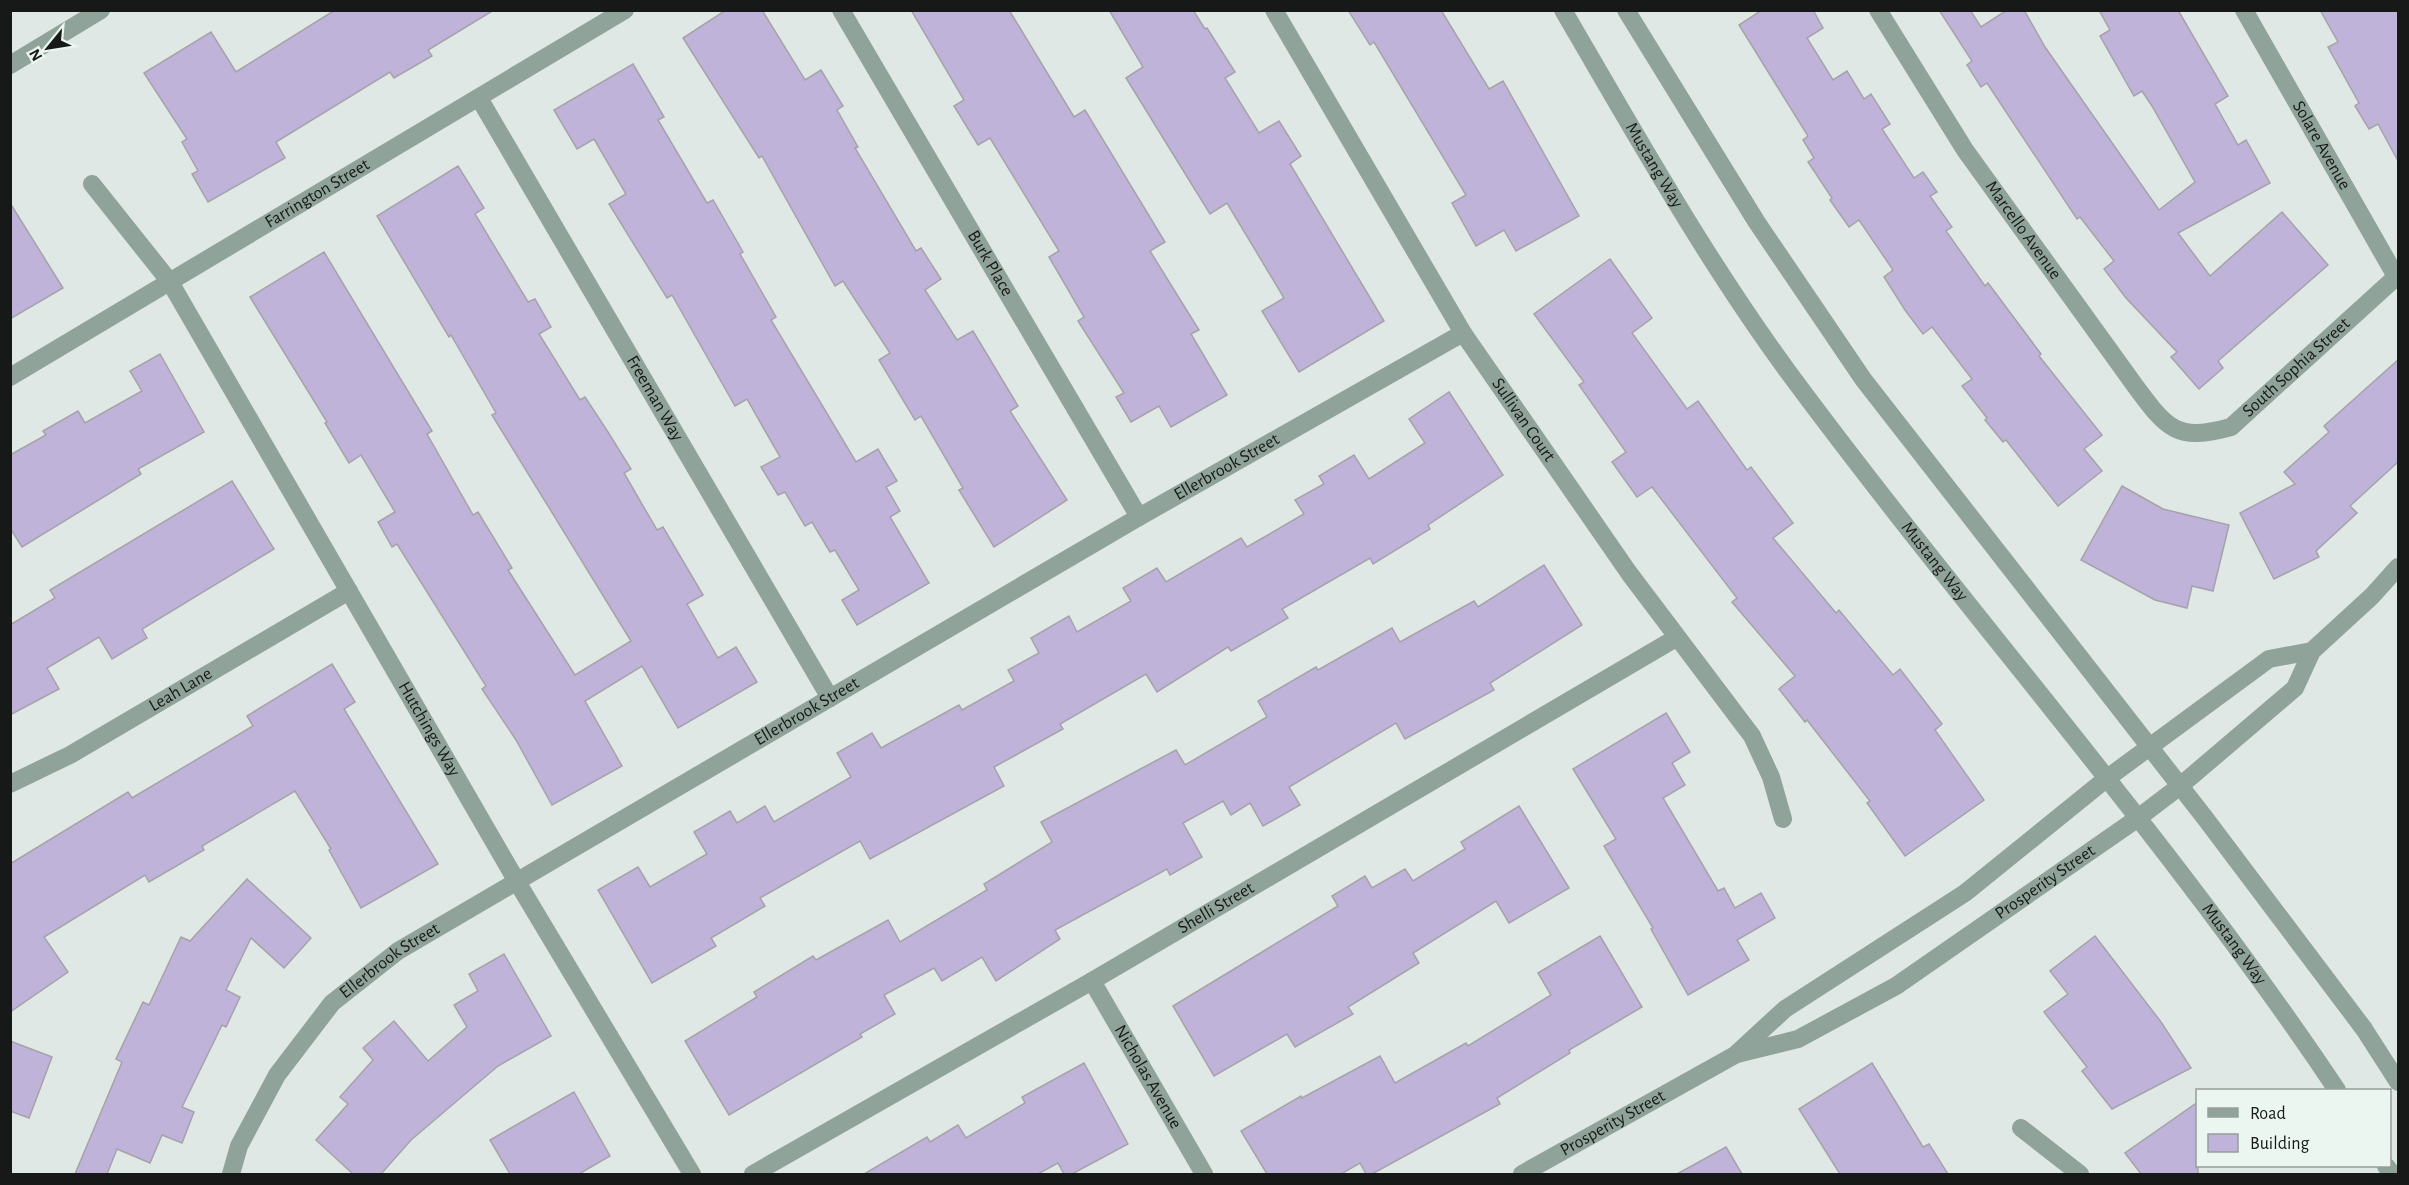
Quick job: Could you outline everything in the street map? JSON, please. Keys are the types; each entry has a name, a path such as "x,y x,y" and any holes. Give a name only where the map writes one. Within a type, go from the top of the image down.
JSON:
{"street":[{"path":"10,65 101,10"},
{"name":"Farrington Street","path":"10,377 625,10"},
{"name":"Burk Place","path":"841,10 1139,517"},
{"name":"Sullivan Court","path":"1274,10 1463,333 1676,638 1752,736 1771,777 1783,819"},
{"name":"Mustang Way","path":"1563,10 1695,232 1787,370 1915,539 2138,818 2295,1028 2336,1089"},
{"path":"1626,10 1756,221 1863,380 2181,786 2364,1029 2398,1082"},
{"name":"Marcello Avenue","path":"1878,10 1965,150 2161,420 2187,434"},
{"name":"Solare Avenue","path":"2244,10 2397,279"},
{"name":"Freeman Way","path":"479,98 830,698"},
{"name":"Hutchings Way","path":"92,184 170,282 516,880 692,1174"},
{"name":"South Sophia Street","path":"2187,434 2210,433 2231,427 2397,279"},
{"name":"Ellerbrook Street","path":"231,1174 239,1146 278,1075 332,1003 398,951 1139,517 1463,333"},
{"name":"Prosperity Street","path":"1735,1055 1798,1039 1896,986 2138,818 2181,786 2295,688 2312,651 2372,596 2398,567"},
{"name":"Leah Lane","path":"10,784 70,754 349,591"},
{"name":"Shelli Street","path":"753,1174 1092,981 1676,638"},
{"name":"Prosperity Street","path":"1521,1174 1735,1055 1785,1009 1965,892 2106,779 2269,659 2312,651"},
{"name":"Nicholas Avenue","path":"1092,981 1204,1174"},
{"path":"2021,1128 2080,1174"}],"building":[{"path":"335,10 494,10 428,50 432,56 394,78 390,72 276,142 285,158 208,202 192,174 198,171 182,142 187,139 144,73 211,32 236,72"},
{"path":"726,10 762,10 805,80 821,70 843,106 837,110 858,147 855,148 916,251 921,248 941,279 925,290 957,340 973,331 1018,406 1010,411 1067,500 994,547 959,490 963,488 921,416 915,420 879,360 890,353 843,281 835,286 762,156 759,158 683,38"},
{"path":"911,10 1009,10 1074,117 1085,110 1165,242 1150,251 1199,330 1191,334 1227,395 1171,427 1159,406 1131,422 1116,397 1124,393 1078,321 1084,317 1049,257 1059,251 990,138 978,145 954,106 964,100"},
{"path":"1109,10 1193,10 1235,72 1225,78 1259,133 1279,121 1301,156 1290,164 1384,321 1299,372 1262,311 1284,298 1227,203 1210,214 1126,78 1143,67"},
{"path":"1348,10 1441,10 1489,89 1503,81 1579,216 1516,251 1504,230 1476,246 1452,203 1466,195 1374,42 1370,45"},
{"path":"1762,10 1813,10 1823,28 1807,38 1833,80 1847,71 1864,99 1871,94 1890,124 1882,129 1914,178 1923,172 1937,192 1930,196 1952,227 1946,231 1985,286 1988,283 2041,354 2039,356 2102,435 2084,449 2102,471 2058,506 2006,440 2003,442 1985,420 1987,418 1962,386 1972,379 1932,327 1923,334 1905,310 1884,277 1893,270 1859,220 1849,227 1830,200 1832,198 1808,162 1814,158 1803,140 1808,136 1739,25"},
{"path":"1939,10 1970,10 1981,27 2007,10 2024,10 2045,47 2159,210 2195,182 2152,106 2142,91 2134,96 2100,36 2110,30 2099,10 2178,10 2228,96 2215,104 2238,145 2246,140 2270,183 2178,233 2210,276 2282,212 2328,265 2218,361 2223,368 2199,389 2171,357 2177,352 2126,298 2104,269 2114,261 2080,217 2077,219 1987,83 1981,87 1967,65 1972,61"},
{"path":"2320,10 2398,10 2398,161 2378,124 2369,129 2355,106 2359,103 2328,47 2338,42"},
{"path":"633,64 664,117 658,120 707,203 713,200 743,252 740,254 776,317 771,320 856,462 878,449 897,481 886,487 900,511 890,517 929,583 857,625 842,600 859,590 835,550 830,552 812,522 805,526 785,492 778,495 761,467 780,457 747,399 735,406 672,295 667,298 609,204 626,194 594,139 577,149 554,110"},
{"path":"458,166 484,208 475,214 528,302 535,299 551,327 539,334 580,400 585,397 608,432 631,469 624,473 657,530 663,527 703,595 687,604 718,658 736,647 757,682 678,728 642,666 585,701 622,766 552,805 516,740 482,689 486,686 397,544 392,547 378,522 395,512 361,455 349,463 325,423 327,422 250,297 324,252 432,431 427,434 473,515 478,512 512,568 508,570 575,675 631,641 492,415 496,413 451,335 449,337 377,216"},
{"path":"10,203 63,288 10,319"},
{"path":"1610,259 1652,318 1632,333 1687,409 1698,401 1747,470 1751,467 1793,523 1773,538 1836,613 1839,610 1893,675 1900,669 1942,724 1935,730 1984,800 1905,856 1867,803 1870,801 1807,720 1805,722 1779,689 1795,676 1732,602 1737,598 1652,487 1637,497 1612,462 1626,452 1579,385 1584,382 1534,314"},
{"path":"160,354 204,432 138,469 141,474 22,547 10,528 10,455 46,435 43,431 78,411 85,423 142,391 130,371"},
{"path":"2398,360 2398,462 2350,506 2357,513 2316,551 2319,557 2274,579 2240,513 2295,484 2284,472 2329,432 2324,426"},
{"path":"1449,392 1503,475 1428,525 1430,529 1373,564 1370,558 1282,609 1288,618 1231,651 1228,647 1157,692 1146,674 1060,724 1063,729 994,767 1004,786 870,859 860,841 760,898 765,906 711,938 716,946 652,983 598,890 638,867 650,887 707,854 694,832 730,811 737,823 765,806 774,822 851,777 837,753 872,733 881,748 959,705 962,710 1014,681 1008,670 1039,653 1031,638 1069,616 1077,632 1131,601 1123,588 1157,568 1166,582 1241,538 1247,547 1304,514 1295,500 1324,484 1319,476 1354,455 1369,479 1425,443 1409,419"},
{"path":"232,481 274,549 142,629 147,638 112,659 99,637 47,668 59,689 10,715 10,625 55,598 50,590"},
{"path":"2122,486 2163,509 2229,525 2213,591 2192,586 2187,608 2155,600 2081,560"},
{"path":"1544,565 1582,625 1490,683 1494,690 1405,739 1396,723 1289,787 1300,805 1263,826 1250,803 1231,815 1223,801 1183,823 1202,857 1170,875 1167,869 1055,930 1060,939 996,981 982,957 942,981 934,968 884,995 895,1014 860,1034 862,1037 729,1115 685,1041 757,997 754,992 813,956 816,960 888,920 900,942 987,890 984,884 1052,842 1041,822 1176,750 1185,765 1267,717 1258,701 1316,667 1318,670 1392,628 1400,642 1474,601 1478,607"},
{"path":"332,664 355,702 344,709 438,864 361,908 329,850 331,849 295,791 202,846 204,850 149,882 145,875 44,937 68,972 10,1012 10,864 128,792 132,798 253,726 247,716"},
{"path":"1666,713 1690,752 1672,763 1685,785 1663,798 1718,891 1724,888 1735,908 1761,893 1775,918 1737,940 1749,960 1688,995 1651,929 1653,928 1604,846 1616,839 1573,769"},
{"path":"1519,806 1569,888 1509,923 1496,901 1413,953 1419,963 1348,1007 1353,1014 1295,1047 1287,1034 1214,1076 1173,1006 1338,906 1332,896 1365,876 1372,888 1405,869 1413,881 1465,849 1461,842"},
{"path":"247,879 311,938 284,968 251,938 226,990 240,997 226,1027 222,1025 182,1107 194,1112 182,1143 162,1135 150,1163 117,1149 107,1174 75,1174 122,1062 116,1059 143,1002 149,1005 181,937 190,941"},
{"path":"1600,936 1642,1007 1569,1050 1570,1053 1497,1098 1500,1104 1372,1174 1366,1174 1360,1163 1341,1174 1267,1174 1241,1131 1301,1096 1302,1098 1380,1056 1395,1083 1466,1043 1468,1046 1551,995 1538,973"},
{"path":"2095,936 2161,1022 2191,1068 2112,1109 2082,1071 2087,1067 2044,1012 2068,994 2050,971"},
{"path":"504,954 551,1036 498,1066 411,1140 381,1174 353,1174 316,1140 348,1104 340,1097 373,1060 363,1048 394,1021 428,1061 467,1027 454,1005 478,991 469,974"},
{"path":"10,1041 52,1057 29,1118 10,1111"},
{"path":"1084,1063 1128,1144 1072,1174 1064,1174 1058,1163 1038,1174 864,1174 927,1137 930,1142 958,1125 966,1138 1025,1103 1022,1097"},
{"path":"1872,1063 1923,1147 1929,1144 1948,1174 1840,1174 1799,1109"},
{"path":"574,1092 610,1156 579,1174 510,1174 490,1140"},
{"path":"2196,1103 2196,1167 2198,1167 2198,1174 2141,1174 2125,1153"},
{"path":"1726,1147 1742,1174 1677,1174"}]}
